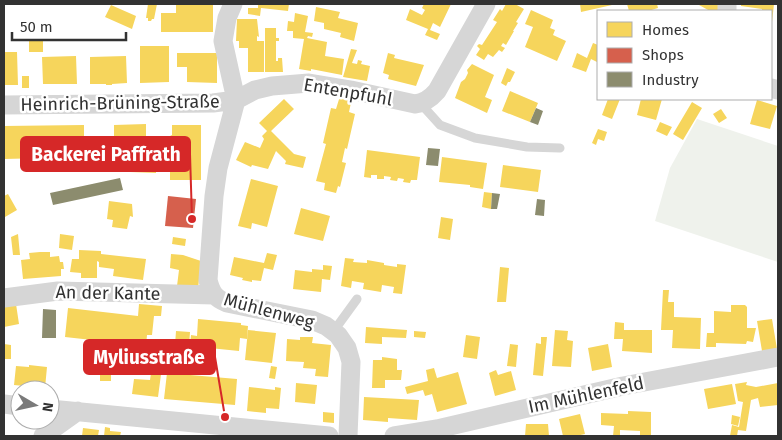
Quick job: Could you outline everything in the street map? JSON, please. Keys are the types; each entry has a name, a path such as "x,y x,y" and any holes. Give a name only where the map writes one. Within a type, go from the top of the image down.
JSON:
{"street":[{"path":"214,295 210,291 208,280 214,196 218,168 236,100 223,41 227,18 233,4"},
{"path":"421,104 437,91 486,4"},
{"name":"Entenpfuhl","path":"236,100 255,90 272,86 308,83 421,104"},
{"name":"Heinrich-Brüning-Straße","path":"4,106 213,104 236,100"},
{"name":"An der Kante","path":"4,298 58,291 214,295"},
{"name":"Mühlenweg","path":"214,295 227,302 312,320 326,326 338,335 347,348 351,362 348,436"},
{"name":"Im Mühlenfeld","path":"394,436 437,429 623,386 778,357"},
{"path":"60,410 329,436"},
{"path":"47,435 78,411"}],"lane":[{"path":"421,104 440,125 475,138 527,147 560,148"},
{"path":"333,332 357,299"}],"shaded area":[{"path":"697,119 778,146 778,262 655,221 670,168"}],"building: Homes":[{"path":"148,4 157,4 154,19 151,21 148,21 148,18 146,18"},
{"path":"176,4 213,4 213,32 161,32 161,13 176,13"},
{"path":"258,4 289,4 288,11 261,8 260,16 248,14 248,8 258,8"},
{"path":"424,4 451,4 440,27 433,23 430,30 440,34 437,40 425,35 428,29 406,20 410,9 422,15 425,10 422,8"},
{"path":"506,4 515,4 524,9 506,45 503,43 501,46 505,48 502,52 499,50 493,57 488,54 484,60 476,55 480,49 477,46 479,44 482,45 497,22 493,20 500,9 502,11"},
{"path":"580,4 611,4 612,5 581,12"},
{"path":"627,4 657,4 658,8 651,10 629,10"},
{"path":"721,4 721,10 708,10 699,5"},
{"path":"741,4 774,4 772,22 772,10 741,6"},
{"path":"111,5 136,16 132,29 105,17"},
{"path":"316,7 340,12 338,18 358,23 354,41 340,37 341,33 324,29 324,23 314,21"},
{"path":"531,10 553,20 550,28 555,30 553,35 566,41 557,61 525,47 533,27 525,24"},
{"path":"295,13 308,16 305,32 313,33 312,37 308,36 307,38 327,42 325,56 344,59 342,75 311,69 311,71 299,69 304,39 293,38 293,31 287,31 288,21 294,22"},
{"path":"237,19 257,19 259,37 257,36 257,41 264,41 264,72 248,72 248,48 239,48 239,41 236,41"},
{"path":"265,28 276,28 276,38 279,38 279,41 276,41 276,61 278,61 278,58 282,58 283,72 265,72"},
{"path":"29,39 43,39 43,52 29,52"},
{"path":"593,43 597,45 597,62 591,59 586,72 572,67 577,53 587,58"},
{"path":"140,46 169,46 169,82 140,83"},
{"path":"351,49 357,50 352,63 357,64 358,60 362,61 361,64 370,66 367,81 343,77"},
{"path":"4,52 17,52 18,85 4,85"},
{"path":"177,53 217,53 217,83 187,82 187,67 177,67"},
{"path":"388,53 395,55 394,58 424,65 416,86 388,79 389,75 383,73"},
{"path":"76,56 77,84 43,84 42,57"},
{"path":"126,56 127,83 112,85 90,84 90,57"},
{"path":"472,64 494,75 485,97 492,100 487,113 455,98 461,82 468,73 467,70"},
{"path":"507,68 515,72 506,86 501,83"},
{"path":"22,76 29,76 29,88 22,88"},
{"path":"510,91 538,103 530,122 502,111"},
{"path":"340,96 352,98 349,112 355,114 342,162 346,163 340,187 338,186 336,193 324,190 325,183 316,181 326,144 323,143 331,108 336,109"},
{"path":"284,99 294,109 271,131 294,154 306,157 303,168 285,164 286,161 276,151 268,169 252,165 251,167 236,160 245,142 260,148 264,139 262,136 267,131 259,123"},
{"path":"608,100 620,100 612,119 602,115"},
{"path":"641,100 662,100 656,120 637,115"},
{"path":"757,100 777,106 770,129 750,124"},
{"path":"692,102 702,108 683,140 673,134"},
{"path":"721,109 727,118 719,123 713,114"},
{"path":"660,122 672,127 667,136 656,131"},
{"path":"146,124 146,145 117,144 117,136 114,136 114,125"},
{"path":"84,125 84,157 4,159 4,126"},
{"path":"172,125 201,125 201,180 170,180 170,171 173,170 173,163 170,163"},
{"path":"598,129 607,132 604,141 598,139 596,145 592,143"},
{"path":"146,148 152,148 153,160 156,160 156,173 130,172 130,160 146,160"},
{"path":"367,150 420,157 417,180 411,180 410,183 403,182 404,179 398,178 397,181 390,180 391,177 384,176 384,179 377,179 377,175 371,175 371,178 364,177"},
{"path":"442,157 487,163 483,189 470,187 470,185 439,182"},
{"path":"503,165 541,170 538,192 500,187"},
{"path":"251,179 278,186 267,227 252,223 251,229 238,226"},
{"path":"484,192 492,193 491,209 482,207"},
{"path":"8,194 17,210 5,217 4,196"},
{"path":"109,201 132,204 133,217 130,216 127,229 112,227 113,220 107,219"},
{"path":"301,208 330,216 323,241 294,234"},
{"path":"441,217 453,219 450,240 438,238"},
{"path":"18,234 20,255 13,255 11,237"},
{"path":"60,234 74,236 72,250 59,248"},
{"path":"173,237 186,239 185,246 172,244"},
{"path":"79,250 101,251 101,254 146,259 143,280 113,276 114,269 99,267 99,262 97,261 97,278 81,278 81,273 70,272 72,259 79,259"},
{"path":"50,252 50,257 59,256 60,262 63,262 64,269 61,269 61,276 23,279 21,260 30,259 29,253"},
{"path":"267,253 277,255 273,270 264,268 261,281 252,280 252,282 230,275 234,257 264,263"},
{"path":"171,254 183,255 201,261 198,289 177,286 179,270 170,268"},
{"path":"345,258 354,259 353,262 367,263 367,260 397,267 397,264 406,265 402,294 393,293 394,287 382,285 381,292 363,289 364,283 352,281 351,288 341,286"},
{"path":"323,265 332,266 330,280 322,279 321,292 293,289 295,270 312,272 312,269 323,270"},
{"path":"500,267 509,268 506,302 497,302"},
{"path":"663,290 669,290 668,302 674,302 674,317 701,318 700,349 672,348 673,330 661,330"},
{"path":"16,304 19,324 4,327 4,306"},
{"path":"139,304 162,306 161,316 154,316 152,335 147,335 146,346 65,337 68,308 138,316"},
{"path":"731,305 745,305 747,307 747,328 756,328 753,342 747,341 746,344 716,343 716,347 706,347 707,333 714,333 714,311 731,312"},
{"path":"198,319 241,323 241,325 248,326 247,339 240,338 239,351 190,346 191,335 197,336"},
{"path":"772,319 777,349 762,351 757,321"},
{"path":"615,322 624,323 624,330 652,330 652,353 622,351 623,339 614,339"},
{"path":"366,327 407,330 406,338 382,337 382,344 365,343"},
{"path":"248,330 276,333 272,363 245,360"},
{"path":"555,330 568,331 567,340 573,341 571,367 552,366"},
{"path":"176,331 190,332 189,346 175,345"},
{"path":"414,331 426,332 425,338 414,337"},
{"path":"466,335 480,337 477,359 463,357"},
{"path":"300,337 313,337 312,343 331,345 328,377 315,376 316,369 303,368 304,362 286,361 287,339 300,340"},
{"path":"541,337 547,337 543,376 533,375 536,343 541,344"},
{"path":"4,344 11,345 11,359 4,359"},
{"path":"510,344 518,345 516,367 507,366"},
{"path":"608,344 612,367 592,371 588,348"},
{"path":"382,357 397,359 397,370 402,370 401,380 385,380 385,388 372,388 373,360 382,360"},
{"path":"83,359 92,359 92,370 83,370"},
{"path":"100,359 127,360 126,368 122,372 118,372 118,369 111,369 111,381 100,381"},
{"path":"29,365 47,367 46,380 15,380 16,366 29,367"},
{"path":"152,366 162,367 158,397 132,394 134,379 150,380"},
{"path":"271,366 277,367 275,379 269,378"},
{"path":"434,368 437,378 458,372 467,404 437,412 432,394 425,396 423,390 407,394 405,387 428,381 426,370"},
{"path":"496,370 498,375 511,371 516,390 495,396 489,373"},
{"path":"167,373 237,379 235,405 164,399"},
{"path":"747,382 746,385 756,387 778,383 778,405 760,407 758,398 751,400 746,431 738,430 737,436 730,436 732,425 739,427 743,402 738,401 735,384"},
{"path":"296,383 317,385 315,404 295,402"},
{"path":"732,384 736,404 708,409 704,389"},
{"path":"249,387 275,390 275,387 281,388 279,409 266,408 266,413 247,411"},
{"path":"364,397 419,400 417,420 388,418 388,422 363,420"},
{"path":"628,411 651,412 651,436 640,436 640,431 620,430 620,436 613,436 614,426 601,425 601,413 628,414"},
{"path":"323,412 334,413 334,423 323,422"},
{"path":"580,414 585,434 563,436 559,419"},
{"path":"732,415 740,417 738,426 731,424"},
{"path":"526,424 548,424 549,436 525,436"},
{"path":"105,427 110,428 110,431 121,432 120,436 104,436"},
{"path":"83,428 99,430 98,436 82,436"}],"building: Shops":[{"path":"168,196 196,199 193,228 165,226"}],"building: Industry":[{"path":"536,108 543,111 538,125 530,122"},
{"path":"428,148 440,149 438,166 426,165"},
{"path":"120,178 123,190 53,205 50,193"},
{"path":"492,193 500,194 497,209 491,209"},
{"path":"537,199 545,200 544,216 535,215"},
{"path":"43,309 56,310 56,338 42,338"}],"place":[{"name":"Backerei Paffrath","path":"192,219"},
{"name":"Myliusstraße","path":"225,417"}]}
